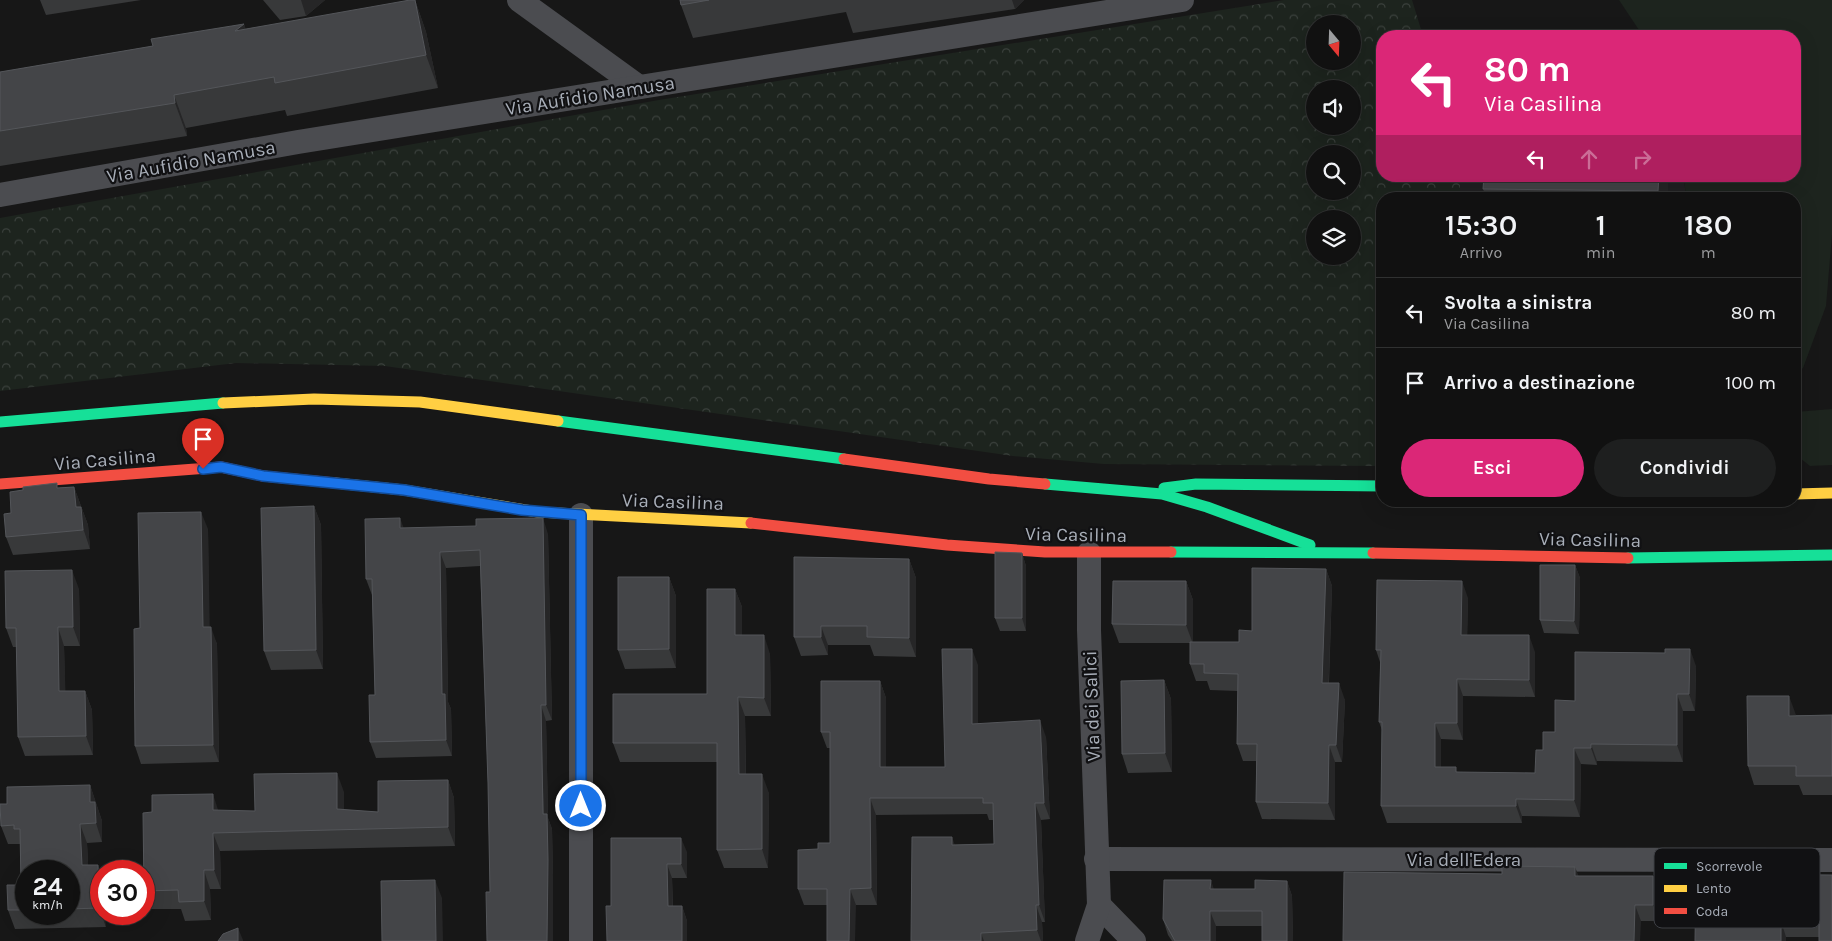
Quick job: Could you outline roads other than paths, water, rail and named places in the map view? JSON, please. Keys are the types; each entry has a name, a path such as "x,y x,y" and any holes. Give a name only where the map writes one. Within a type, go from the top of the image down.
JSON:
{"main road":[{"name":"Via Casilina","path":"0,422 212,401 287,398 375,399 439,404 989,479 1063,487 1146,491 1186,500 1304,544 1348,553"},
{"name":"Via Casilina","path":"0,484 221,467 263,476 404,490 522,510 581,515 737,521 986,549 1089,554 1348,553 1641,558 1832,555"},
{"name":"Via Casilina","path":"1146,491 1196,484 1376,486"},
{"path":"1801,494 1832,493"}],"street":[{"path":"519,0 639,87"},
{"name":"Via Aufidio Namusa","path":"0,195 288,144 639,87 1113,5 1182,0"},
{"path":"581,515 581,941"},
{"name":"Via dei Salici","path":"1088,941 1098,905 1088,630 1089,554"},
{"name":"Via dell'Edera","path":"1096,859 1654,860"},
{"path":"1098,905 1134,941"}]}
